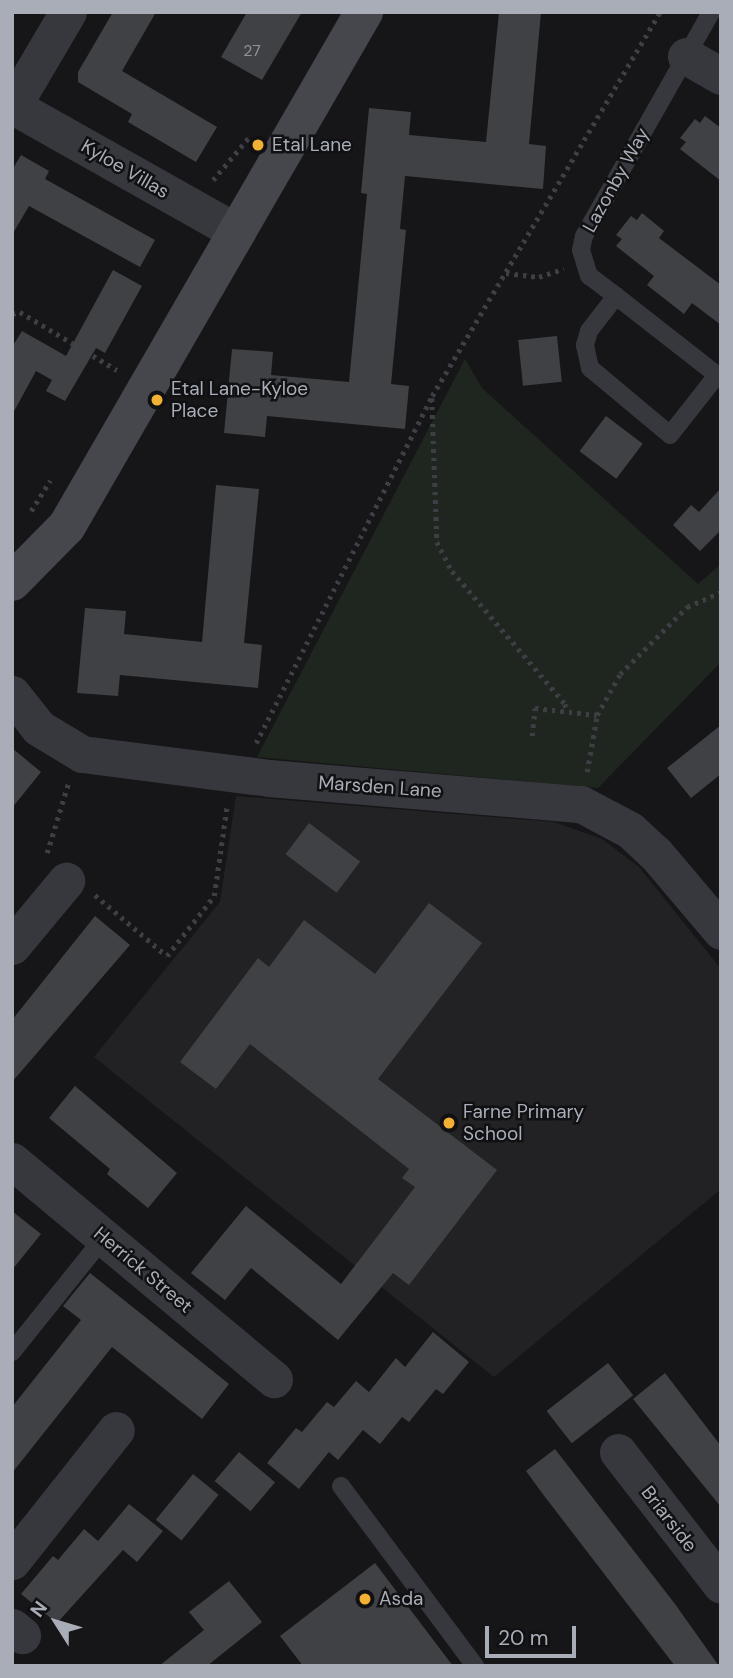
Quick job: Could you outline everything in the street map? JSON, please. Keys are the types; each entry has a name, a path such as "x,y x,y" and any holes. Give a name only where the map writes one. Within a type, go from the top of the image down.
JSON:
{"street":[{"path":"13,106 68,12"},
{"path":"12,582 67,526 364,12"},
{"path":"686,56 721,76"},
{"name":"Kyloe Villas","path":"13,106 237,232"},
{"name":"Marsden Lane","path":"12,694 39,728 82,754 234,774 581,804 630,830 656,853 721,931"},
{"path":"12,946 71,878"},
{"name":"Herrick Street","path":"12,1161 274,1379"},
{"path":"12,1561 116,1430"},
{"name":"Briarside","path":"618,1452 721,1585"}],"lane":[{"name":"Lazonby Way","path":"583,263 584,236 711,12"},
{"path":"583,263 589,276 616,296 718,375 670,435 590,368 585,345 589,331 616,296"},
{"path":"12,1352 104,1237"},
{"path":"341,1486 475,1666"}],"path":[{"path":"82,754 71,776 47,855 71,878 167,956 214,896 234,774 248,761 432,396 660,12"},
{"path":"506,273 539,277 583,263"},
{"path":"12,314 20,312 147,388"},
{"path":"432,396 437,542 452,571 565,704 567,712"},
{"path":"581,804 597,715 620,674 645,645 687,607 721,592"},
{"path":"532,736 535,708 597,715"}],"shaded area":[{"path":"465,359 482,388 698,584 721,564 721,662 598,788 257,757"},
{"name":"Farne Primary School","path":"236,796 554,822 602,839 639,867 721,969 721,1189 494,1377 94,1057 220,902"}],"building":[{"path":"113,12 156,12 122,71 217,127 196,162 128,122 132,114 78,82 78,72"},
{"path":"247,12 302,12 262,80 221,57"},
{"path":"499,12 541,12 529,144 546,146 543,189 405,176 400,229 406,230 391,384 409,386 405,429 267,416 265,437 224,433 232,349 273,352 271,375 349,382 367,194 361,193 369,108 411,112 409,135 486,142"},
{"path":"705,116 721,128 721,181 680,149 686,142 680,138 695,119 700,123"},
{"path":"21,155 49,171 45,179 155,240 140,267 29,206 12,235 12,170"},
{"path":"642,213 664,231 659,238 721,285 721,325 692,303 684,314 647,285 654,276 616,246 622,239 616,235 631,216 637,220"},
{"path":"113,270 142,286 105,353 96,348 65,401 46,391 52,380 36,371 12,415 12,347 22,331 66,356"},
{"path":"557,336 562,382 523,386 518,340"},
{"path":"606,416 643,444 616,479 580,451"},
{"path":"216,485 259,489 244,643 262,645 258,688 120,675 118,696 77,693 85,608 126,611 124,634 202,642"},
{"path":"721,488 721,530 700,551 673,525 691,505 699,512"},
{"path":"721,725 721,774 691,798 667,768"},
{"path":"12,748 41,772 12,808"},
{"path":"309,823 360,862 337,893 286,854"},
{"path":"429,903 482,943 378,1079 497,1170 409,1285 393,1273 338,1340 251,1268 225,1300 191,1273 246,1206 341,1284 415,1187 402,1178 409,1169 250,1044 216,1089 180,1062 258,958 269,967 304,920 375,974"},
{"path":"95,916 130,945 12,1082 12,1020"},
{"path":"75,1086 177,1173 148,1208 107,1174 110,1169 49,1118"},
{"path":"12,1211 41,1234 12,1270"},
{"path":"90,1273 229,1384 202,1419 112,1347 12,1473 12,1407 81,1320 63,1306"},
{"path":"433,1332 469,1362 443,1394 436,1389 409,1422 402,1417 380,1444 363,1430 338,1460 329,1452 299,1489 267,1463 296,1428 302,1432 327,1402 334,1407 356,1381 369,1392 396,1358 405,1367"},
{"path":"608,1363 633,1395 572,1443 547,1411"},
{"path":"665,1373 721,1446 721,1507 633,1399"},
{"path":"555,1449 675,1604 719,1666 675,1666 542,1493 526,1471"},
{"path":"239,1452 275,1482 251,1511 215,1481"},
{"path":"193,1474 219,1495 182,1541 156,1520"},
{"path":"129,1504 163,1531 137,1562 123,1550 57,1623 21,1594 53,1556 58,1560 84,1529 98,1541"},
{"name":"Asda","path":"375,1563 453,1666 303,1666 280,1636"},
{"path":"229,1581 262,1622 207,1666 159,1666 204,1630 189,1612"}],"place":[{"name":"Etal Lane","path":"258,145"},
{"name":"Etal Lane-Kyloe Place","path":"157,400"},
{"name":"Farne Primary School","path":"449,1123"},
{"name":"Asda","path":"365,1599"}]}
